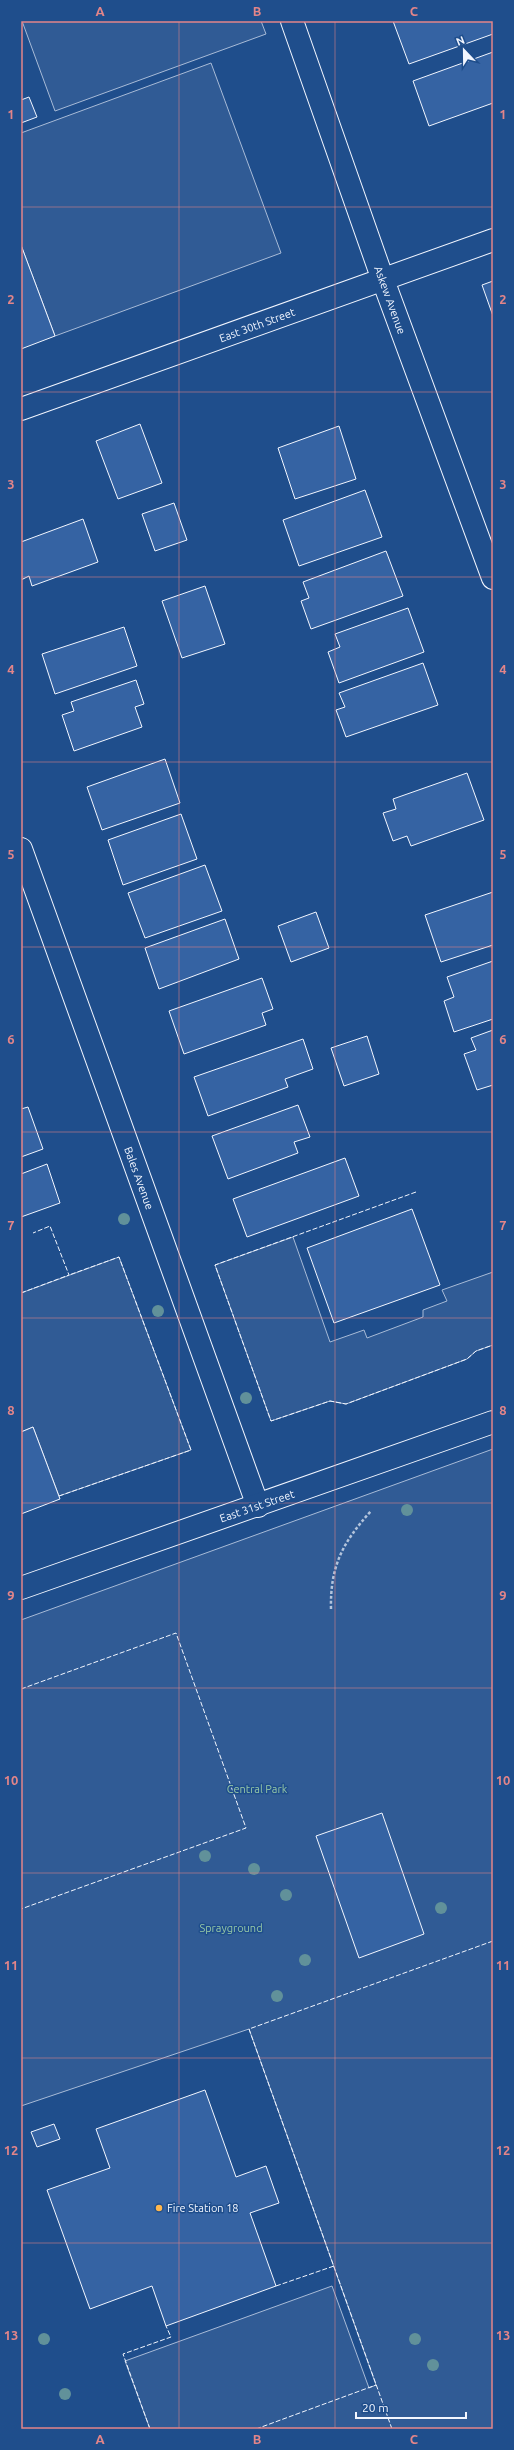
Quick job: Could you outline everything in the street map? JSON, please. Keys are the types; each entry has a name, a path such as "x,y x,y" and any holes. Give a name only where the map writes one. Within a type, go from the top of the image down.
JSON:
{"street":[{"name":"Askew Avenue","path":"292,21 383,280 493,578"},
{"name":"East 30th Street","path":"21,409 493,240"},
{"name":"Bales Avenue","path":"21,849 258,1506"},
{"name":"East 31st Street","path":"21,1588 258,1506 493,1422"}],"path":[{"path":"331,1609 330,1586 334,1567 343,1548 358,1526 371,1511"}],"shaded area":[{"path":"22,21 261,21 266,34 55,111"},
{"path":"211,63 281,253 55,336 21,245 21,133"},
{"path":"293,1237 330,1342 364,1330 367,1338 423,1317 423,1310 447,1301 442,1290 493,1272 493,1345 476,1351 467,1359 346,1404 330,1401 271,1421 215,1265"},
{"path":"119,1257 191,1450 59,1496 33,1427 21,1432 21,1293"},
{"name":"Central Park","path":"493,1449 493,2429 150,2429 125,2361 332,2286 369,2388 376,2385 249,2029 21,2106 21,1620"}],"building":[{"path":"393,21 493,21 493,34 409,64"},
{"path":"493,52 493,103 429,126 413,81"},
{"path":"29,97 37,117 21,123 21,100"},
{"path":"21,245 55,336 21,349"},
{"path":"493,281 493,316 482,285"},
{"path":"140,424 162,483 118,499 96,441"},
{"path":"339,426 356,479 295,499 278,448"},
{"path":"365,490 382,537 299,566 283,520"},
{"path":"174,503 187,540 155,551 142,514"},
{"path":"83,519 98,562 32,586 29,576 21,580 21,542"},
{"path":"386,551 403,596 311,629 301,601 309,598 303,582"},
{"path":"205,586 225,644 182,658 162,601"},
{"path":"408,608 424,652 339,683 328,652 340,647 335,634"},
{"path":"124,627 137,666 55,694 42,654"},
{"path":"423,663 438,705 346,737 336,710 345,707 339,693"},
{"path":"136,680 144,704 135,707 142,727 74,751 62,715 74,711 71,702"},
{"path":"165,759 180,803 102,830 87,787"},
{"path":"467,773 484,820 411,846 407,836 393,841 383,813 396,809 393,799"},
{"path":"181,814 197,859 123,885 108,840"},
{"path":"205,865 222,911 145,938 128,893"},
{"path":"493,892 493,945 441,962 425,915"},
{"path":"316,912 329,948 291,962 278,926"},
{"path":"225,919 239,959 159,989 145,948"},
{"path":"493,961 493,1019 454,1032 444,1001 454,997 447,977"},
{"path":"262,978 273,1009 262,1013 266,1025 184,1054 169,1011"},
{"path":"493,1030 493,1085 477,1090 464,1054 476,1050 471,1038"},
{"path":"367,1036 379,1074 344,1086 331,1048"},
{"path":"303,1039 313,1069 285,1079 288,1087 208,1116 194,1077"},
{"path":"298,1105 310,1137 294,1142 298,1153 228,1179 212,1136"},
{"path":"28,1107 43,1149 21,1157 21,1109"},
{"path":"345,1158 359,1196 247,1237 233,1199"},
{"path":"47,1164 60,1203 21,1217 21,1174"},
{"path":"412,1209 440,1285 334,1323 307,1248"},
{"path":"33,1427 60,1499 21,1514 21,1432"},
{"path":"382,1813 424,1934 359,1958 316,1836"},
{"name":"Fire Station 18","path":"205,2090 236,2177 266,2166 279,2203 250,2213 276,2286 166,2326 152,2286 90,2309 47,2190 110,2168 96,2129"},
{"path":"54,2124 60,2139 37,2147 31,2132"}],"fence":[{"path":"416,1192 215,1265 271,1421 330,1401 346,1404 467,1359 476,1351 493,1345"},
{"path":"21,1293 69,1275 50,1226 33,1233"},
{"path":"59,1496 191,1450 119,1257 69,1275"},
{"path":"21,1689 176,1633 246,1828 21,1909"},
{"path":"392,2429 249,2029 493,1941"},
{"path":"276,2286 334,2266"},
{"path":"150,2429 123,2354 171,2337 166,2326"},
{"path":"256,2429 376,2385"}],"place":[{"name":"Fire Station 18","path":"159,2208"}],"park label":[{"name":"Sprayground","path":"231,1928"}]}
